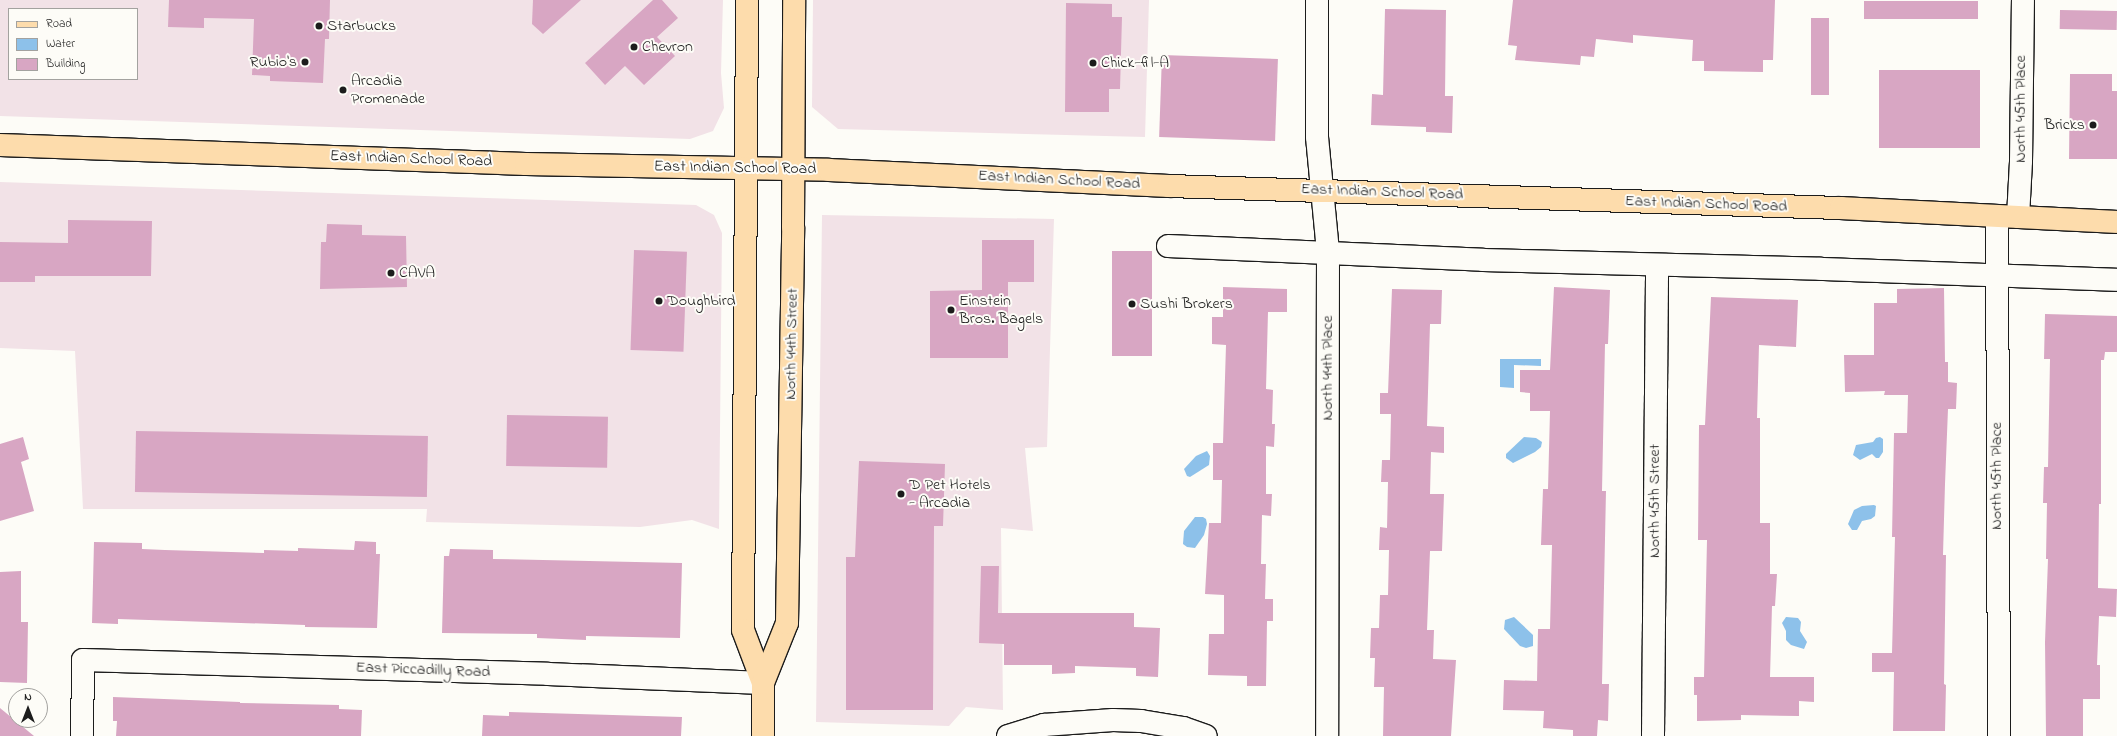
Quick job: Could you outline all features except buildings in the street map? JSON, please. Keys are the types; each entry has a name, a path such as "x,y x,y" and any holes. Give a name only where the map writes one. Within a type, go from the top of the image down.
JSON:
{"main road":[{"name":"North 44th Street","path":"747,0 743,630 763,683 764,736"},
{"name":"North 44th Street","path":"763,683 787,624 794,169 794,0"},
{"name":"East Indian School Road","path":"0,145 526,164 794,169 1169,186 1842,208 2117,222"}],"street":[{"name":"North 44th Place","path":"1317,0 1317,137 1328,252 1327,736"},
{"name":"North 45th Place","path":"2018,217 2022,161 2023,0"},
{"name":"North 45th Place","path":"1997,216 1996,276 1999,736"},
{"path":"1168,246 1483,260 1821,269 2117,280"},
{"name":"North 45th Street","path":"1653,736 1657,265"},
{"name":"East Piccadilly Road","path":"82,736 83,660 540,674 763,683"},
{"path":"1008,736 1044,725 1113,720 1140,721 1184,728 1206,736"}],"shaded area":[{"path":"0,0 723,0 721,73 724,108 713,131 690,139 0,116"},
{"path":"813,0 1149,0 1145,137 838,129 812,107"},
{"path":"0,182 696,205 714,215 722,233 719,529 692,520 640,527 426,522 427,509 83,509 75,351 0,348"},
{"path":"822,215 1054,219 1047,447 1025,448 1033,531 1001,528 1003,710 966,707 949,726 816,722"}],"water":[{"path":"1500,359 1541,359 1541,366 1514,365 1514,388 1500,387"},
{"path":"1524,437 1536,438 1542,442 1541,447 1535,452 1513,463 1506,458 1506,454"},
{"path":"1880,437 1883,439 1883,452 1879,458 1876,458 1872,454 1860,460 1853,455 1856,445 1873,442 1876,438"},
{"path":"1207,451 1210,456 1209,465 1190,477 1187,476 1184,469 1196,456"},
{"path":"1862,506 1876,506 1875,516 1871,519 1862,521 1857,530 1852,530 1848,524 1854,510"},
{"path":"1195,517 1203,517 1206,519 1207,524 1204,535 1195,548 1187,547 1183,544 1184,531"},
{"path":"1514,617 1533,635 1533,646 1526,648 1520,646 1504,629 1505,620"},
{"path":"1786,617 1798,618 1801,622 1800,631 1807,642 1804,649 1791,645 1786,640 1786,631 1782,623"}],"place":[{"name":"Starbucks","path":"319,26"},
{"name":"Chevron","path":"634,47"},
{"name":"Rubio's","path":"305,62"},
{"name":"Chick-fil-A","path":"1093,63"},
{"name":"Arcadia Promenade","path":"343,90"},
{"name":"Bricks","path":"2093,125"},
{"name":"CAVA","path":"391,273"},
{"name":"Doughbird","path":"659,301"},
{"name":"Sushi Brokers","path":"1132,304"},
{"name":"Einstein Bros. Bagels","path":"951,310"},
{"name":"D Pet Hotels - Arcadia","path":"901,494"}]}
